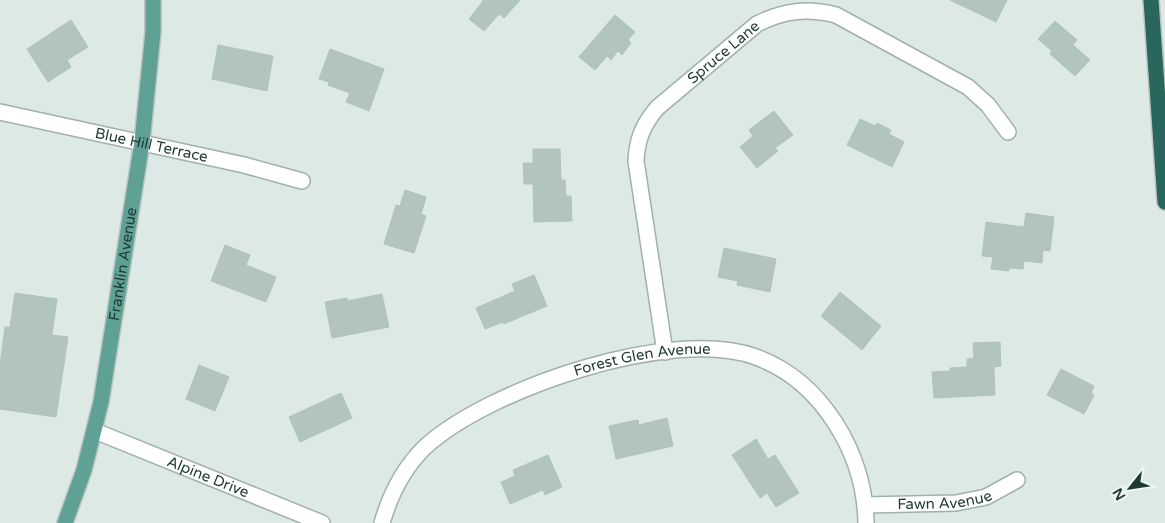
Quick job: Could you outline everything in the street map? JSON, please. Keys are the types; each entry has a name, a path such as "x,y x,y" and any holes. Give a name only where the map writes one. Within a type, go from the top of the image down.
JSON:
{"highway":[{"path":"1151,0 1165,202"}],"main road":[{"name":"Franklin Avenue","path":"65,523 84,470 95,431 142,142 153,32 153,0"}],"street":[{"name":"Spruce Lane","path":"665,352 636,162 637,144 644,125 656,108 757,24 775,15 795,10 817,10 836,15 968,87 988,105 1008,132"},
{"name":"Blue Hill Terrace","path":"0,112 244,165 302,181"},
{"name":"Forest Glen Avenue","path":"382,523 388,501 404,472 423,449 446,430 488,405 530,386 572,371 617,359 665,352 729,350 754,356 773,364 794,378 816,397 835,422 849,447 866,505 866,523"},
{"name":"Alpine Drive","path":"95,431 322,523"},
{"name":"Fawn Avenue","path":"866,505 956,503 986,497 1017,480"}],"building":[{"path":"482,0 520,0 504,18 499,14 484,31 469,19"},
{"path":"950,0 1007,0 996,22"},
{"path":"615,15 635,32 628,40 631,43 622,55 618,51 611,60 607,56 595,70 579,57"},
{"path":"71,20 88,47 67,60 71,67 48,82 27,49"},
{"path":"1055,21 1077,40 1073,45 1090,60 1075,76 1050,54 1052,51 1038,39"},
{"path":"218,45 273,56 267,91 212,79"},
{"path":"330,49 384,69 369,111 346,102 350,93 328,85 329,82 319,79"},
{"path":"774,111 793,135 775,148 778,151 757,168 740,147 753,136 749,130"},
{"path":"860,119 875,126 877,123 891,130 889,134 904,142 892,167 847,145"},
{"path":"533,149 560,149 561,180 565,180 566,196 571,196 572,221 534,222 533,184 524,184 523,163 533,163"},
{"path":"405,190 426,197 421,214 426,216 414,253 384,244 396,205 400,206"},
{"path":"1026,213 1054,217 1050,251 1043,250 1042,263 1024,261 1023,269 1009,268 1009,271 991,269 993,257 982,256 986,222 1024,227"},
{"path":"225,245 250,255 246,265 276,277 266,302 211,281"},
{"path":"724,248 776,259 770,292 737,285 738,281 718,277"},
{"path":"534,275 547,306 504,324 503,322 485,329 476,308 515,291 512,284"},
{"path":"840,292 881,326 862,350 821,316"},
{"path":"15,293 57,299 52,335 68,337 56,417 0,409 0,365 5,327 10,327"},
{"path":"382,294 389,327 332,338 325,302 347,298 347,301"},
{"path":"1000,342 1001,366 994,367 995,395 934,398 932,372 950,371 950,368 967,367 967,359 974,358 973,343"},
{"path":"199,365 229,377 215,411 186,399"},
{"path":"1061,369 1094,386 1091,393 1094,395 1084,414 1047,395"},
{"path":"341,393 352,418 300,442 289,417"},
{"path":"667,418 673,446 616,459 609,426 638,420 639,425"},
{"path":"756,439 768,459 775,455 799,493 776,507 767,493 760,498 732,455"},
{"path":"548,455 562,487 545,495 543,490 510,504 501,482 515,476 513,470"}]}
